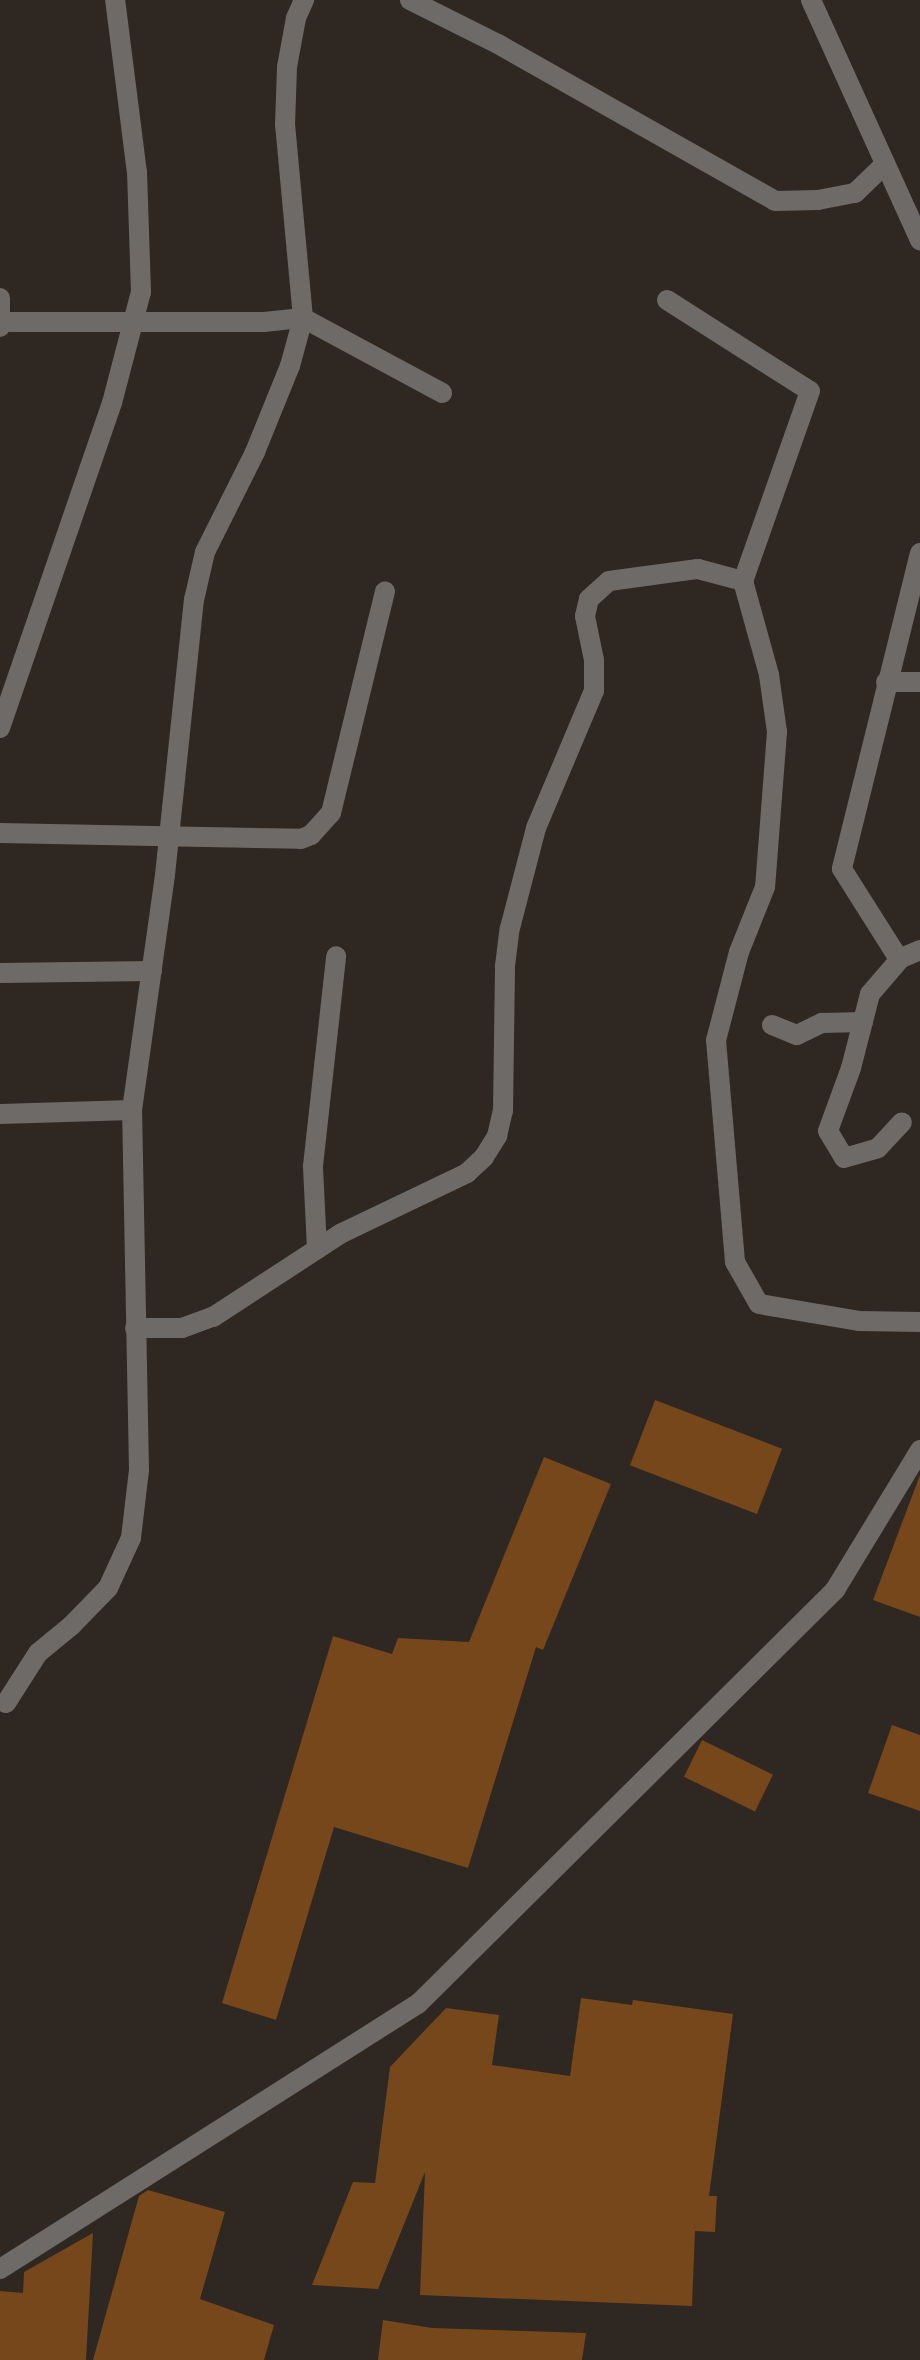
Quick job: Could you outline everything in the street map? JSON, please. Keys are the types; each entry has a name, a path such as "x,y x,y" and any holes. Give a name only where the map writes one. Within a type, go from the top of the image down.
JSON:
{"street":[{"path":"0,728 69,532 136,322 142,261 137,173 115,0"},
{"path":"6,1703 38,1653 71,1626 108,1588 131,1538 139,1470 132,1110 169,836 190,629 205,552 255,452 290,366 303,318 285,125 287,67 296,18 304,0"},
{"path":"410,0 498,44 775,201 818,200 855,193 884,165"},
{"path":"811,0 920,240"},
{"path":"0,298 1,324 264,322 303,318 442,393"},
{"path":"667,300 810,391 743,581 769,675 777,732 765,887 739,952 716,1040 735,1262 759,1304 859,1321 920,1322"},
{"path":"902,1122 878,1148 844,1158 828,1131 870,994 910,954 842,869 920,553"},
{"path":"135,1328 182,1328 213,1317 342,1233 467,1173 484,1157 497,1136 503,1111 505,966 510,928 536,828 594,691 594,660 585,616 589,599 609,581 698,569 743,581"},
{"path":"0,833 301,839 327,822 356,721 385,591"},
{"path":"886,682 920,682"},
{"path":"317,1249 313,1166 336,956"},
{"path":"0,973 152,971"},
{"path":"772,1025 797,1035 822,1023 863,1022"},
{"path":"0,1114 132,1110"},
{"path":"0,2269 418,2004 835,1590 920,1450"}],"building":[{"path":"655,1400 782,1449 757,1514 630,1465"},
{"path":"544,1457 611,1484 543,1650 536,1647 468,1868 334,1827 276,2020 222,2003 333,1636 392,1654 398,1638 469,1642"},
{"path":"920,1475 920,1617 873,1600"},
{"path":"892,1725 920,1735 920,1811 868,1793"},
{"path":"702,1740 773,1775 755,1811 684,1777"},
{"path":"581,1998 632,2005 633,2000 733,2014 709,2196 717,2196 715,2232 695,2231 692,2306 420,2295 425,2172 378,2289 312,2285 353,2182 375,2183 390,2067 446,2008 499,2015 492,2065 570,2076"},
{"path":"148,2190 225,2212 200,2299 274,2325 264,2360 93,2360 139,2196"},
{"path":"93,2233 86,2360 0,2360 0,2291 23,2293 24,2272"},
{"path":"383,2320 432,2328 586,2333 582,2360 378,2360"}]}
